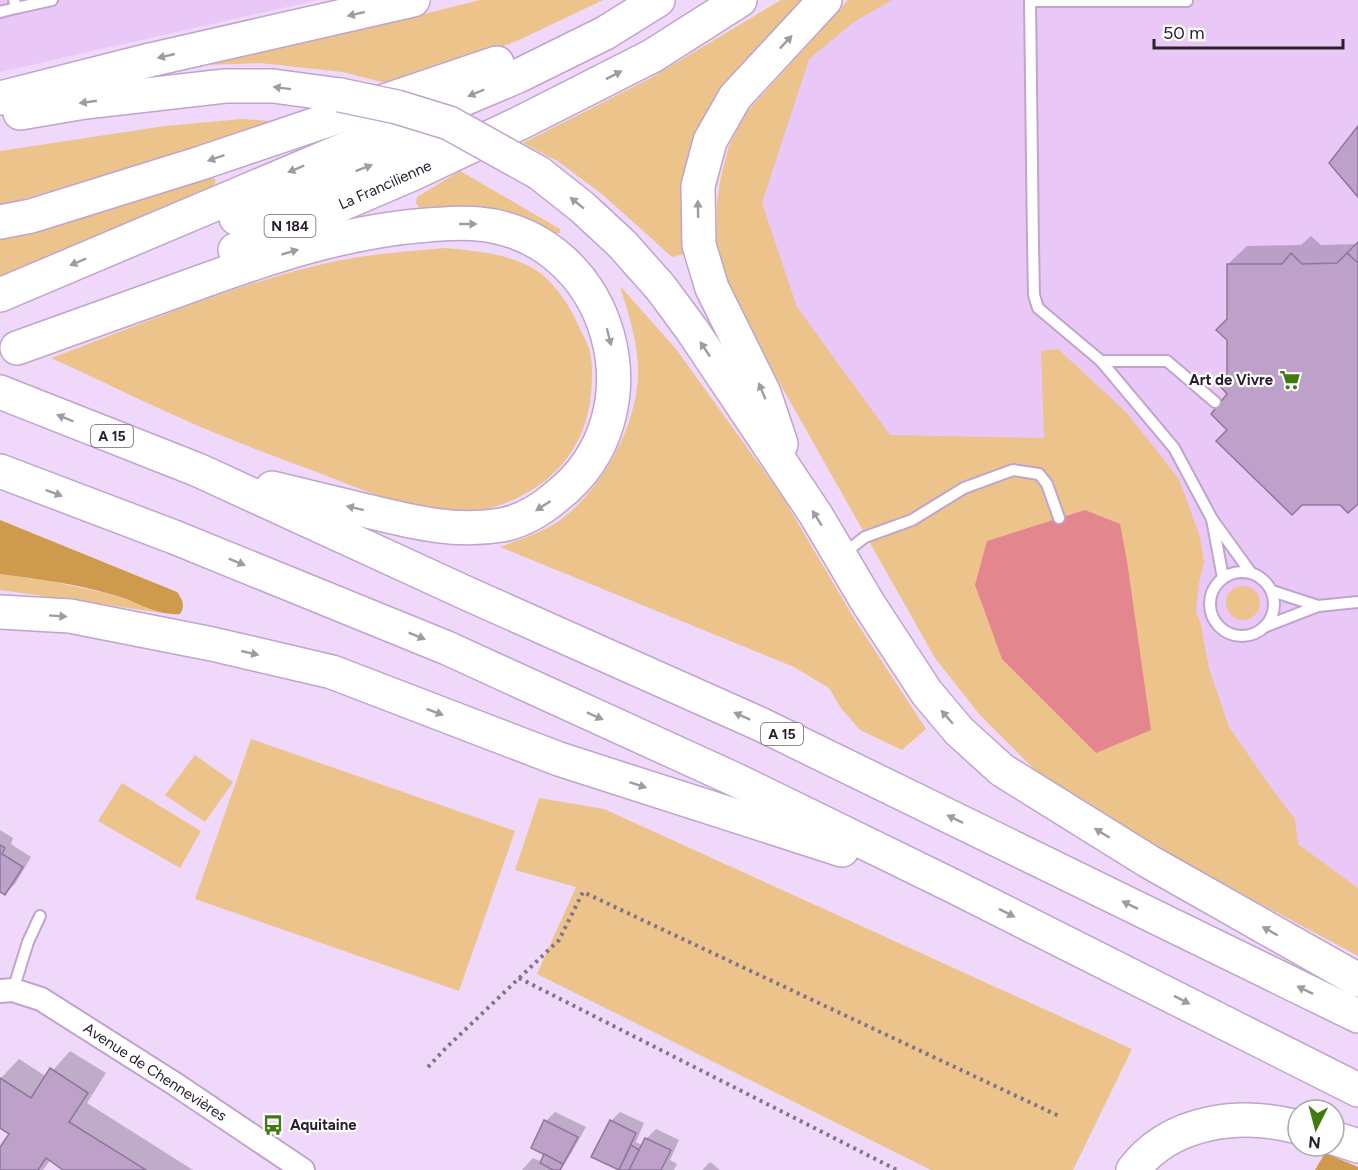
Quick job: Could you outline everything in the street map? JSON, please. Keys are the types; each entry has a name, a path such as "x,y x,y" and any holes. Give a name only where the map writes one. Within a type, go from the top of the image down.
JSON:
{"highway":[{"path":"0,98 150,60 413,0"},
{"path":"0,222 31,216 201,163 534,50 645,0"},
{"path":"0,295 518,76 605,33 658,0"},
{"name":"La Francilienne","path":"198,470 420,524 467,529 506,524 541,509 572,485 603,436 610,416 615,382 608,333 601,314 574,271 548,248 514,231 479,224 445,224 367,232 239,268 17,348 412,174 562,102 652,56 740,0"},
{"path":"795,486 764,393 712,288 699,245 698,186 710,141 735,97 825,0"},
{"path":"0,117 86,102 225,86 273,86 340,95 397,107 449,123 539,173 582,207 622,244 661,288 692,330 816,515 868,603 927,693 959,731 1002,770 1148,861 1358,980"},
{"path":"0,319 169,244 383,160 562,102"},
{"name":"A 15","path":"13,397 198,470 760,724 1358,1016"},
{"path":"0,471 174,537 447,648 736,780 955,887 1358,1090"},
{"path":"0,612 70,616 212,644 332,672 559,759 955,887"},
{"path":"1133,1170 1157,1145 1176,1134 1198,1127 1220,1122 1248,1120 1286,1124"}],"street":[{"name":"Avenue de Chennevières","path":"6,991 41,999 175,1084 303,1170"}],"lane":[{"path":"0,12 15,4 52,0"},
{"path":"1187,1 1030,0 1034,295 1038,308 1101,362 1174,448 1212,519 1251,573 1267,583 1272,591 1274,610 1264,627"},
{"path":"1101,362 1167,361 1215,402"},
{"path":"840,556 865,537 912,520 964,488 1013,470 1039,474 1047,484 1059,518"},
{"path":"1212,519 1223,578"},
{"path":"1251,573 1242,572 1223,578 1216,586 1210,606 1218,624 1226,631 1236,635 1256,633 1264,627 1318,606 1358,602"},
{"path":"1272,591 1318,606"},
{"path":"6,991 40,916"}],"path":[{"path":"429,1067 559,940 583,892 1061,1117"},
{"path":"519,978 897,1170"}],"shaded area":[{"path":"0,0 318,0 0,72"},
{"path":"480,0 603,0 519,40 397,86 343,72 260,63 204,65 237,55"},
{"path":"781,0 810,0 731,77 706,115 686,180 681,221 685,243 684,254 672,257 603,195 559,162 523,143 649,79"},
{"path":"848,0 892,0 854,22 809,59 762,203 797,307 890,435 1044,438 1041,351 1058,349 1126,412 1179,479 1200,537 1204,562 1196,612 1201,624 1209,669 1229,727 1295,819 1298,844 1358,888 1358,956 1134,836 1040,775 980,715 935,658 744,320 727,280 717,242 717,203 729,146 745,114"},
{"path":"883,0 1358,0 1358,915 895,456 801,357 737,168 800,62"},
{"path":"242,119 284,122 0,206 0,151 165,126"},
{"path":"460,171 560,229 560,233 553,233 504,218 426,210 419,207 416,203 417,197"},
{"path":"209,175 216,180 213,188 0,281 0,238"},
{"path":"445,248 503,256 536,270 556,288 567,304 587,343 591,357 591,388 587,417 566,459 551,476 533,490 489,508 455,512 422,507 376,495 203,428 51,358 192,304 264,280 363,256"},
{"path":"620,286 676,349 782,496 855,620 926,729 902,750 860,730 841,708 829,688 794,667 500,547 530,536 559,521 589,493 614,457 631,416 638,376 633,331"},
{"path":"1085,510 1120,524 1151,730 1096,753 1002,659 975,585 987,541"},
{"path":"0,520 177,592 183,602 182,611 180,614 163,613 86,588 0,574"},
{"path":"0,574 45,580 114,595 163,613 0,590"},
{"path":"1243,586 1255,591 1260,603 1255,615 1243,620 1231,615 1226,603 1231,591"},
{"path":"251,739 515,831 459,991 195,899"},
{"path":"195,755 233,782 205,822 165,795"},
{"path":"122,783 201,831 180,868 98,821"},
{"path":"539,798 604,809 1132,1049 1073,1170 931,1170 537,974 576,887 515,870"},
{"path":"1322,1158 1337,1158 1358,1167 1358,1170 1315,1170"}],"building":[{"path":"1358,126 1358,197 1329,163"},
{"path":"1358,242 1358,263 1357,264 1347,253"},
{"name":"Art de Vivre","path":"1291,253 1302,264 1337,263 1347,253 1358,263 1358,504 1348,513 1340,505 1302,505 1292,515 1216,441 1227,430 1211,414 1227,394 1218,384 1227,375 1227,340 1216,330 1227,319 1227,264 1282,264"},
{"path":"0,845 5,848 2,854 23,867 5,895 0,892"},
{"path":"50,1068 88,1093 69,1122 146,1170 63,1170 46,1158 38,1170 0,1170 0,1147 9,1134 0,1128 0,1078 31,1098"},
{"path":"544,1120 578,1137 563,1164 531,1148"},
{"path":"610,1120 636,1133 619,1170 591,1157"},
{"path":"645,1138 671,1150 661,1170 629,1170"},
{"path":"631,1145 639,1150 629,1170 619,1170"},
{"path":"544,1154 563,1164 560,1170 553,1170 540,1163"}],"place":[{"name":"Art de Vivre","path":"1290,380"},
{"name":"Aquitaine","path":"273,1125"}]}
